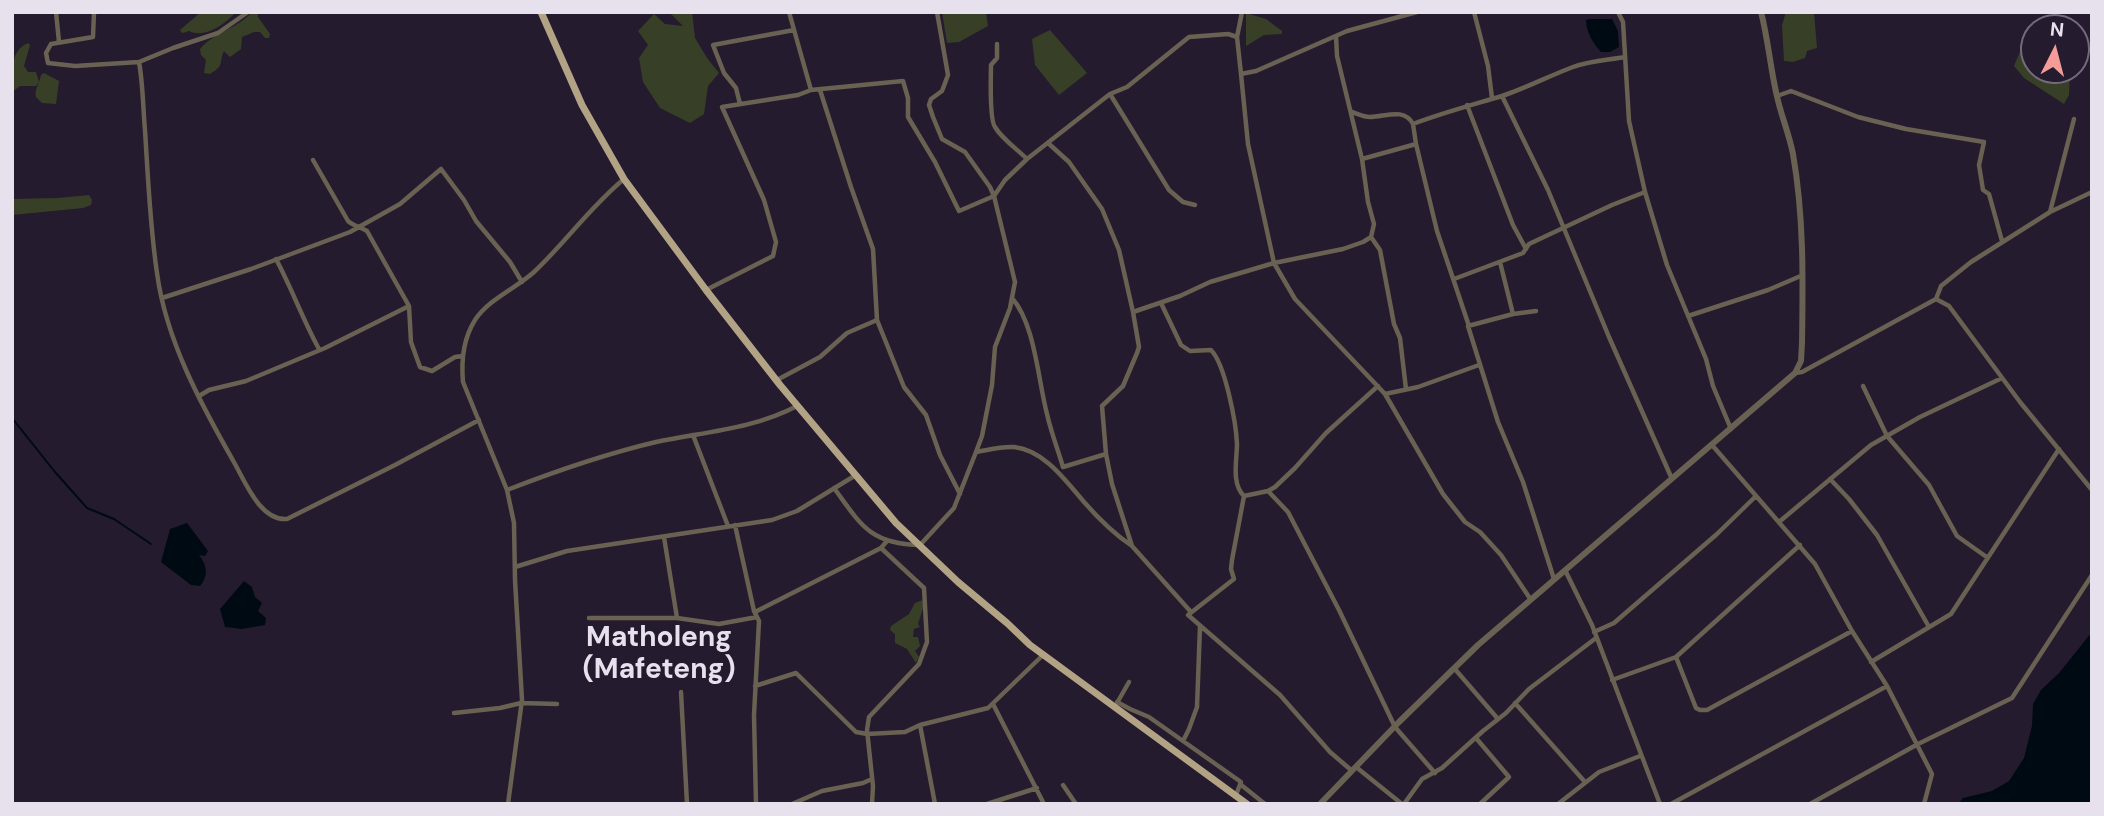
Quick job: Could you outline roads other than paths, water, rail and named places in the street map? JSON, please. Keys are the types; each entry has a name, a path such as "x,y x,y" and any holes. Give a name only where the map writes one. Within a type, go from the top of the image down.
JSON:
{"main road":[{"path":"541,12 577,93 624,179 776,380 896,523 958,582 1043,655 1116,704 1244,803"}],"street":[{"path":"56,12 59,42"},
{"path":"94,12 93,37 51,44 46,53 48,63 75,66 139,62 218,33 248,12"},
{"path":"789,12 811,90"},
{"path":"834,488 863,528 887,541 920,545 954,508 982,436 992,385 995,347 1012,298 1015,282 994,196 965,152 942,139 929,105 931,99 942,91 947,75 937,12"},
{"path":"1242,12 1237,37 1248,144 1274,263 1295,299 1385,394 1443,494 1465,522 1502,555 1531,600"},
{"path":"1241,74 1255,71 1336,36 1417,12"},
{"path":"1474,12 1488,66 1492,98"},
{"path":"1618,12 1623,22 1629,121 1645,192 1667,265 1706,359 1713,386 1731,430"},
{"path":"1320,804 1454,668 1554,579 1731,430 1794,373 1801,361 1804,275 1800,198 1788,130 1777,96 1761,12"},
{"path":"740,104 736,89 724,73 713,45 794,30"},
{"path":"706,290 772,256 776,242 764,200 722,107 798,95 811,90 903,81 908,98 908,117 960,211 994,196 1005,180 1027,159 1110,94 1127,87 1189,37 1228,34 1237,37"},
{"path":"1133,312 1210,282 1274,263 1343,249 1371,237 1374,226 1352,112 1337,56 1336,36"},
{"path":"997,44 997,58 991,65 990,83 994,126 1027,159"},
{"path":"1413,124 1502,96 1597,60 1612,61 1626,57"},
{"path":"139,62 151,214 162,298 180,353 200,396 233,462 259,504 275,517 287,519 479,420"},
{"path":"820,90 850,187 873,248 877,320 904,387 926,415 940,455 960,494"},
{"path":"1777,96 1791,90 1858,117 1906,129 1984,142 1979,165 1983,190 1989,194 2002,241"},
{"path":"1110,94 1169,190 1184,202 1195,205"},
{"path":"1502,96 1564,227 1672,480"},
{"path":"1467,106 1513,225 1526,249"},
{"path":"1352,112 1367,117 1398,113 1410,119 1413,124 1437,231 1498,422 1523,482 1554,579"},
{"path":"2050,212 2074,119"},
{"path":"1048,143 1069,162 1102,208 1119,250 1133,312 1139,347 1124,386 1102,406 1106,454 1112,484 1132,546"},
{"path":"1362,159 1416,144"},
{"path":"313,160 348,221 367,231 409,306 411,342 420,367 432,371 455,357 463,356"},
{"path":"162,298 360,227 400,204 441,169 522,282"},
{"path":"508,804 521,703 514,523 507,490 463,382 464,345 477,317 487,306 522,282 548,258 624,179"},
{"path":"1454,279 1523,253 1529,244 1645,192"},
{"path":"1794,373 1802,372 1936,299 1941,286 2002,241 2050,212 2092,192"},
{"path":"1371,237 1380,250 1394,324 1400,338 1406,389"},
{"path":"276,259 319,349"},
{"path":"1500,262 1513,314"},
{"path":"1688,316 1768,290 1804,275"},
{"path":"1012,298 1021,308 1027,324 1060,468 1093,511 1118,537 1132,546 1191,612"},
{"path":"1936,299 1949,306 2002,378 2092,490"},
{"path":"1161,303 1181,345 1190,351 1211,350 1217,357 1225,377 1237,443 1235,469 1240,493 1244,496"},
{"path":"200,396 209,390 246,381 343,340 409,306"},
{"path":"1469,326 1513,314 1536,312"},
{"path":"776,380 820,357 846,333 877,320"},
{"path":"1385,394 1479,365"},
{"path":"1779,522 1853,457 1932,411 2002,378"},
{"path":"1244,496 1268,491 1378,386"},
{"path":"1863,386 1886,436 1929,485 1957,536 1988,558"},
{"path":"507,490 592,460 655,442 734,428 797,406"},
{"path":"693,435 728,526"},
{"path":"1712,444 1815,564 1887,687 1933,774 1924,804"},
{"path":"976,452 1013,447 1060,468 1106,454"},
{"path":"1871,662 1951,614 2059,449"},
{"path":"515,567 567,551 772,520 797,511 856,475"},
{"path":"1830,479 1877,535 1930,627"},
{"path":"1268,491 1288,512 1395,727 1435,773"},
{"path":"1244,496 1232,560 1234,579 1188,615 1280,695 1330,752 1403,804 1422,779 1442,768 1529,689 1660,585 1756,496"},
{"path":"735,524 759,621 754,715 756,804"},
{"path":"664,537 677,618"},
{"path":"589,618 677,618 719,624 756,614 881,548 887,541"},
{"path":"1612,680 1676,657 1800,545"},
{"path":"872,804 867,734 869,717 919,664 927,642 924,588 881,548"},
{"path":"1565,570 1595,635 1660,804"},
{"path":"1810,804 1918,744 2012,698 2092,575"},
{"path":"1183,741 1196,707 1200,626"},
{"path":"1676,657 1696,708 1707,710 1852,631"},
{"path":"755,686 796,673 856,732 905,732 975,713 993,704 1043,655"},
{"path":"1454,668 1498,719"},
{"path":"1129,682 1116,704 1149,717 1241,782 1240,784 1265,804"},
{"path":"1671,804 1887,687"},
{"path":"681,692 687,804"},
{"path":"454,713 521,703 557,704"},
{"path":"1515,703 1586,782"},
{"path":"993,704 1044,804"},
{"path":"920,726 935,804"},
{"path":"1475,738 1509,777 1480,804"},
{"path":"1558,804 1599,772 1640,756"},
{"path":"792,804 822,791 872,779"},
{"path":"1236,796 1240,784"},
{"path":"1063,785 1076,804"},
{"path":"987,804 1037,788"}],"waterway":[{"path":"12,418 87,508 114,519 151,544"}],"district":[{"name":"Matholeng (Mafeteng)","path":"659,655"}]}
